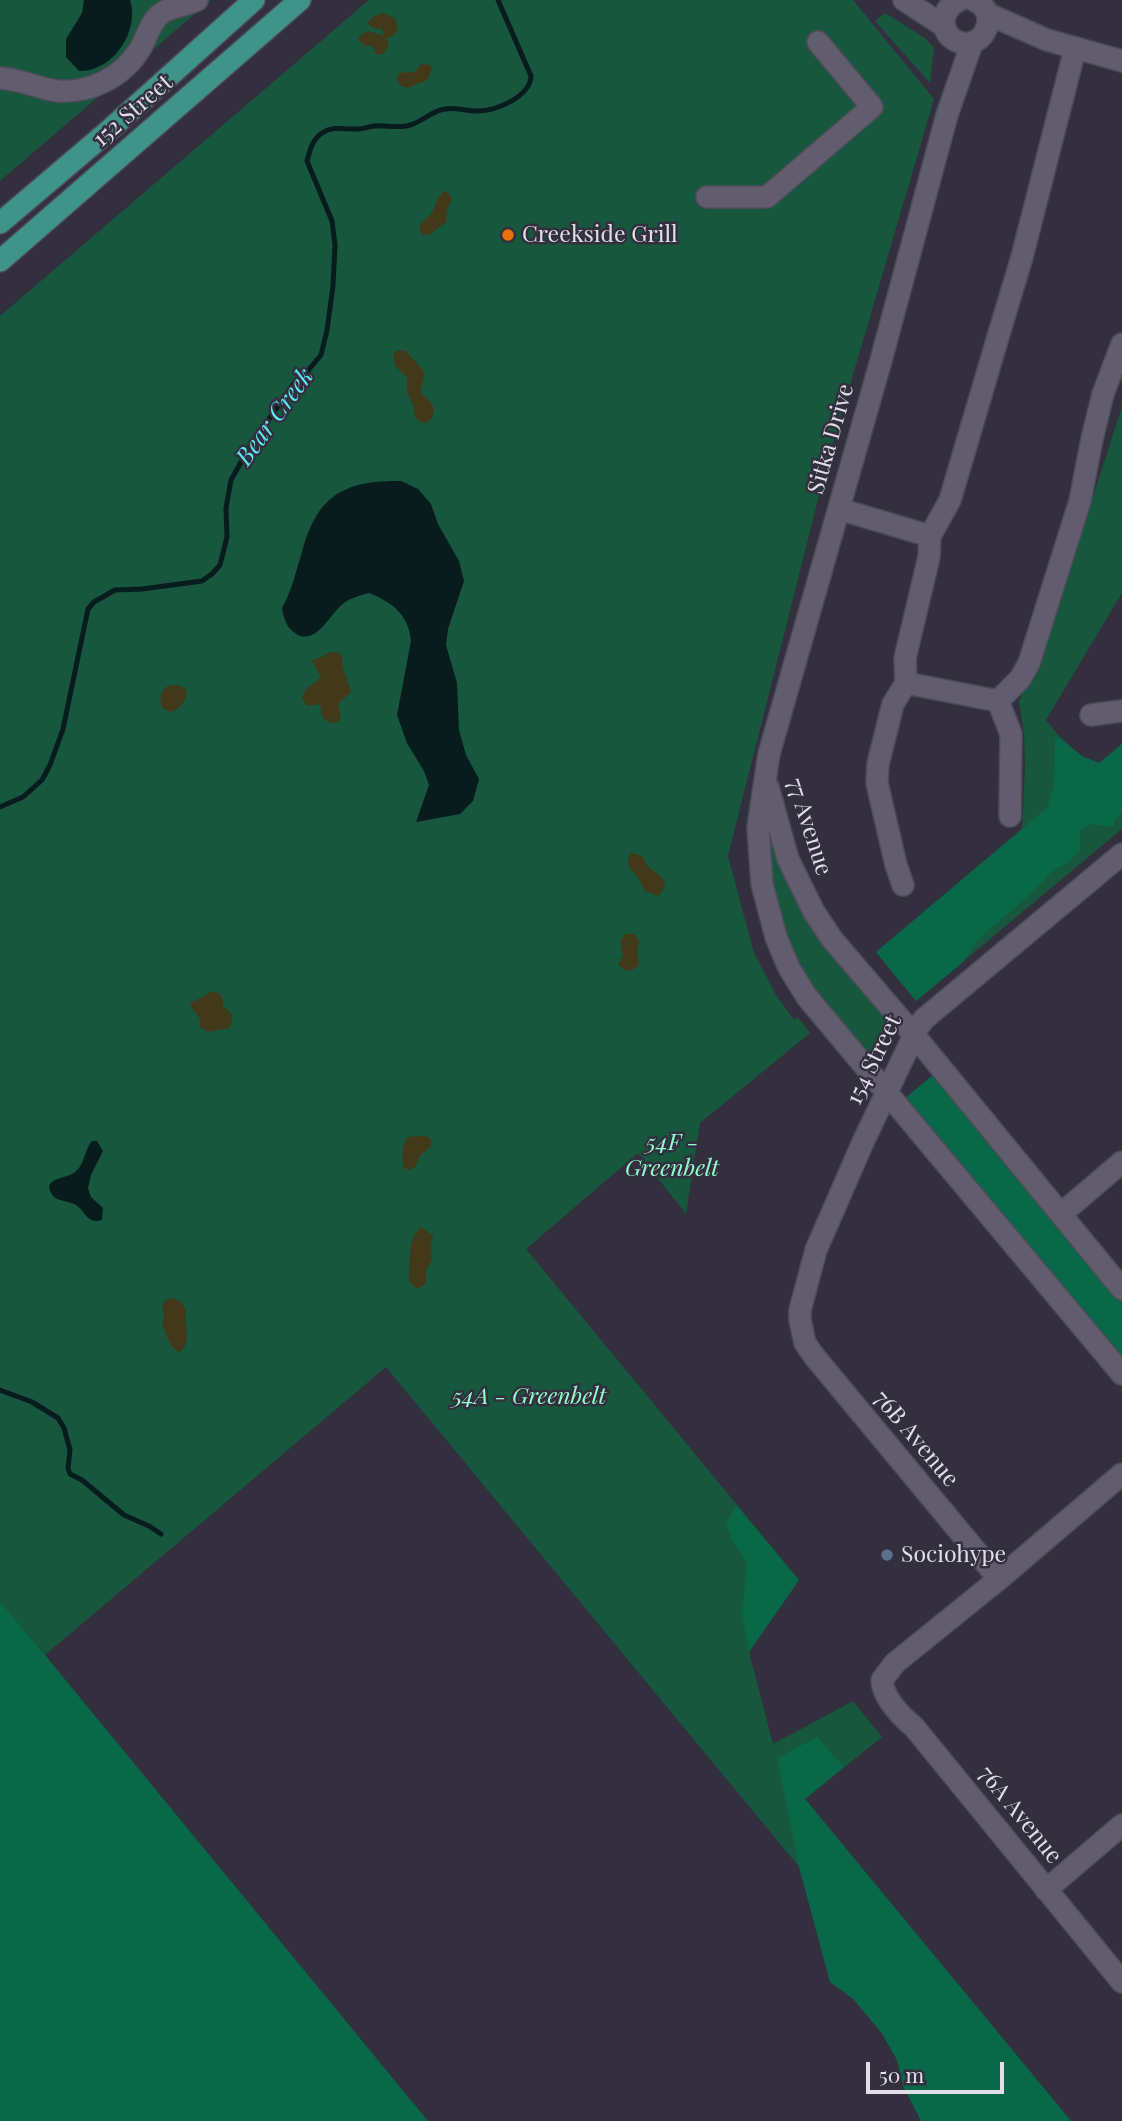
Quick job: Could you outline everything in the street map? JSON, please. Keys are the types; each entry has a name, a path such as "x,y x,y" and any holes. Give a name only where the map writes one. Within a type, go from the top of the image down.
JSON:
{"main road":[{"name":"152 Street","path":"0,223 254,0"},
{"name":"152 Street","path":"0,261 300,0"}],"street":[{"path":"0,78 18,79 55,91 87,90 108,80 124,67 139,51 155,19 163,11 197,0"},
{"path":"904,0 1122,61"},
{"name":"Sitka Drive","path":"766,777 769,754 973,20 946,11 948,2"},
{"path":"707,197 767,197 872,107 818,42"},
{"path":"903,886 895,865 877,783 878,764 894,704 906,683 905,657 929,557 930,536 950,500 995,350 1022,257 1074,49"},
{"path":"998,701 1020,679 1029,663 1080,501 1102,394 1122,344"},
{"path":"839,509 930,536"},
{"path":"906,683 998,701"},
{"path":"998,701 1011,734 1010,816"},
{"path":"1091,715 1122,711"},
{"name":"77 Avenue","path":"766,777 788,859 814,912 832,939 1122,1289"},
{"name":"77 Avenue","path":"766,777 758,827 760,858 765,898 776,937 789,968 807,997 1122,1374"},
{"name":"154 Street","path":"802,1327 800,1310 820,1241 863,1142 924,1019 1122,854"},
{"path":"1061,1214 1122,1163"},
{"name":"76B Avenue","path":"802,1327 805,1343 814,1356 999,1579"},
{"path":"999,1579 1122,1474"},
{"name":"76A Avenue","path":"999,1579 895,1663 882,1680 883,1691 1122,1982"},
{"path":"1046,1890 1122,1825"}],"green space":[{"path":"0,0 211,0 0,181"},
{"path":"369,0 853,0 934,99 828,460 728,856 754,953 776,995 794,1020 798,1017 810,1033 700,1123 686,1214 638,1153 526,1249 799,1580 749,1652 773,1744 853,1701 882,1737 805,1799 1071,2121 1009,2121 386,1367 45,1655 0,1601 0,316"},
{"path":"885,13 925,38 934,48 930,83 875,21"},
{"path":"1122,407 1122,593 1046,720 1089,772 1122,744 1122,829 916,1001 876,952 1022,829 1025,766 1019,701 1043,650"},
{"path":"1059,737 1082,756 1099,763 1122,744 1122,812 1115,819 1113,827 1091,824 1080,831 1080,850 1069,862 1052,871 1037,888 979,939 963,962 916,1001 876,952 1047,808 1054,786 1055,740"},
{"path":"767,824 793,895 812,925 892,1021 872,1063 815,992 782,932 771,890"},
{"path":"934,1074 1122,1300 1122,1362 904,1099"},
{"path":"737,1506 799,1580 749,1652 742,1614 747,1563 732,1540 726,1523"},
{"path":"0,1601 45,1655 428,2121 0,2121"},
{"path":"817,1737 844,1767 805,1799 1071,2121 921,2121 903,2086 897,2060 881,2032 853,1999 830,1982 799,1867 777,1758"}],"sand":[{"path":"383,13 395,18 398,30 392,37 386,38 389,44 384,53 377,55 372,46 365,46 358,40 368,31 384,36 382,29 373,28 367,23 374,16"},
{"path":"421,64 430,65 432,69 427,80 408,88 399,85 399,73 414,72"},
{"path":"444,191 449,193 452,199 446,222 429,235 423,235 420,225 432,213"},
{"path":"405,350 425,373 420,392 431,402 434,410 432,418 426,423 415,417 407,392 407,377 396,367 393,355 396,351"},
{"path":"332,652 342,656 351,692 338,704 341,718 338,722 330,723 322,717 320,704 307,706 302,697 307,688 321,678 312,661"},
{"path":"170,685 181,686 186,690 183,704 171,712 162,708 161,701 162,692"},
{"path":"631,853 642,856 664,881 664,888 658,896 645,891 629,864"},
{"path":"626,934 634,934 639,941 639,964 627,971 618,965 623,955 620,941"},
{"path":"209,992 219,993 223,1006 233,1015 230,1028 208,1032 200,1027 200,1019 190,1005"},
{"path":"426,1136 431,1139 431,1147 420,1155 415,1167 410,1170 404,1168 406,1140"},
{"path":"421,1227 433,1236 432,1260 426,1271 426,1284 416,1289 409,1281 410,1252 413,1238"},
{"path":"171,1298 181,1301 186,1310 187,1338 180,1352 171,1344 162,1325 162,1305"}],"shaded area":[{"path":"84,0 130,0 132,12 127,36 113,57 91,70 79,71 66,57 66,39 82,13"},
{"path":"381,481 401,481 418,489 431,504 438,524 459,561 464,581 448,629 446,645 457,683 459,730 466,755 479,779 473,801 460,814 416,822 429,785 407,743 397,715 411,641 403,617 392,605 369,593 344,603 318,631 305,637 294,633 289,627 282,608 308,533 325,504 349,488"},
{"path":"92,1141 97,1141 103,1151 91,1175 88,1188 91,1197 103,1208 102,1220 97,1221 89,1219 74,1204 55,1198 49,1186 78,1169"}],"waterway":[{"name":"Bear Creek","path":"0,807 23,797 42,780 50,765 63,729 88,609 94,602 115,590 202,581 212,574 220,565 227,537 226,508 231,480 250,446 295,382 321,355 333,286 335,245 332,221 307,161 314,142 322,133 331,129 406,126 440,110 485,110 518,96 529,84 531,76 498,0"},
{"path":"0,1390 32,1402 58,1418 64,1428 70,1450 70,1474 82,1480 124,1515 161,1534"}],"place":[{"name":"Creekside Grill","path":"508,235"},
{"name":"Sociohype","path":"887,1555"}],"park label":[{"name":"54F - Greenbelt","path":"672,1156"},
{"name":"54A - Greenbelt","path":"529,1397"}]}
